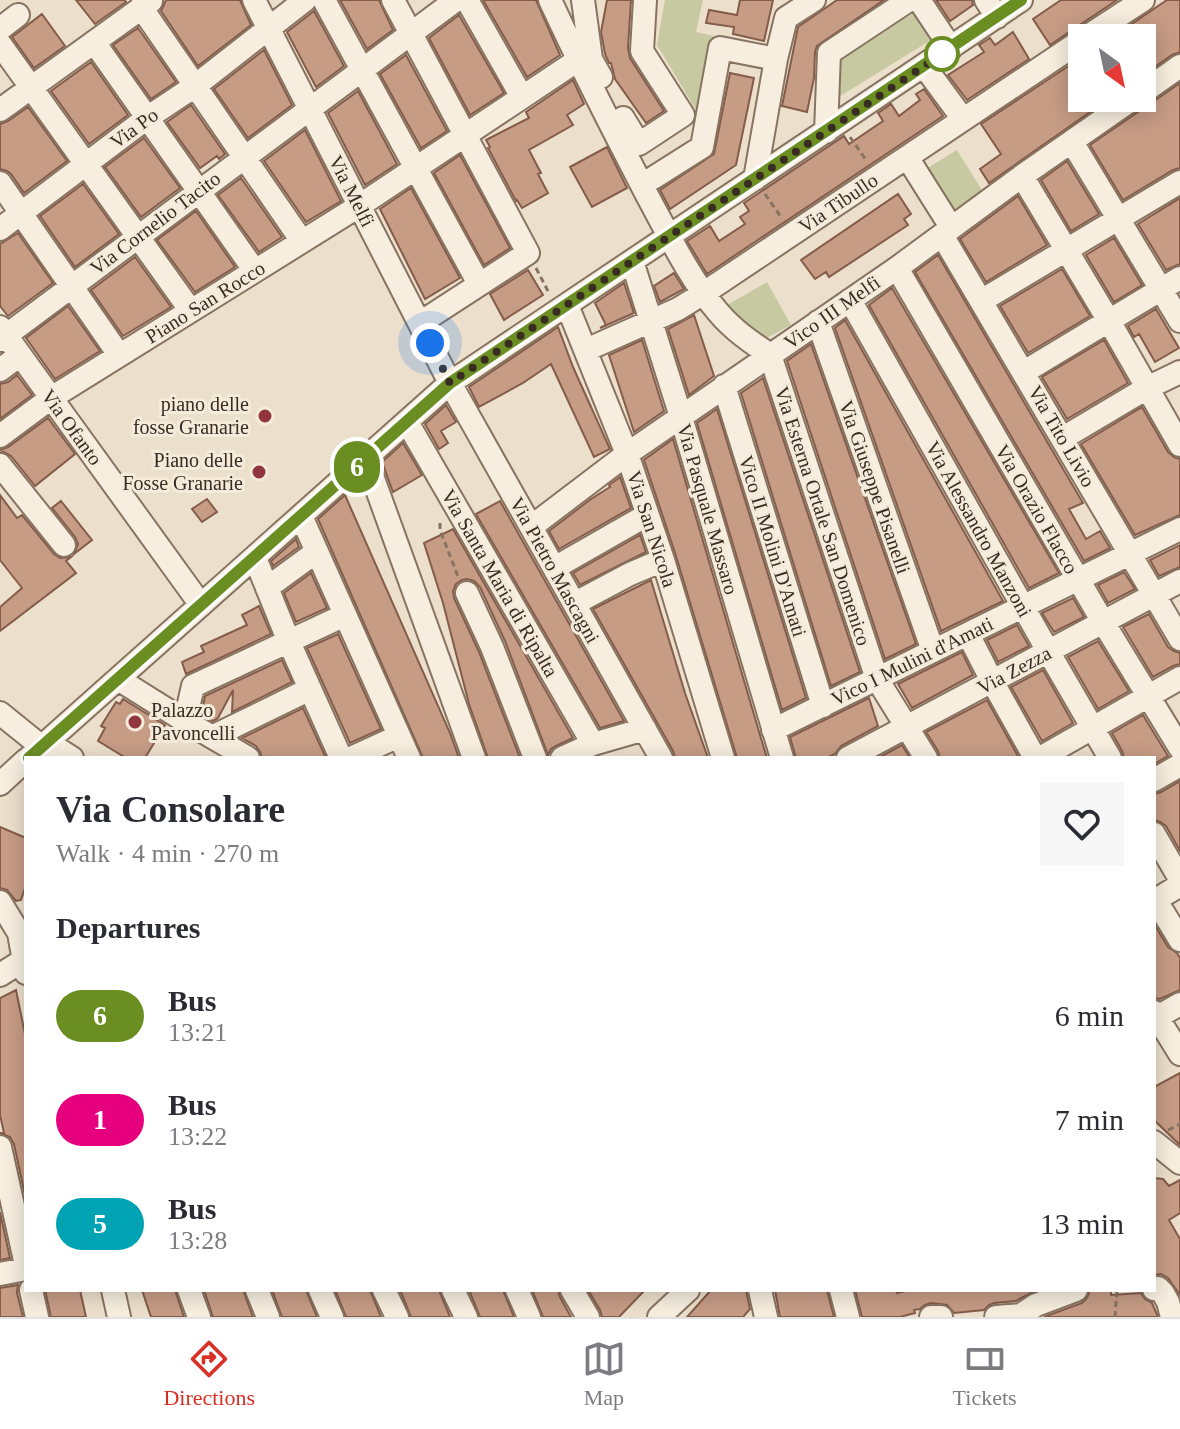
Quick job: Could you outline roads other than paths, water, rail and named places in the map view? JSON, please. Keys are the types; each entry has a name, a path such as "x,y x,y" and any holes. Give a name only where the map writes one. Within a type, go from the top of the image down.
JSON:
{"street":[{"name":"Via Melfi","path":"254,0 450,383"},
{"name":"Via Po","path":"0,229 147,118 195,86 305,0"},
{"path":"324,0 479,284"},
{"path":"393,0 528,253 420,323"},
{"name":"Via Cornelio Tacito","path":"2,334 456,0"},
{"path":"467,0 522,97"},
{"path":"550,0 578,60 622,131 639,144 683,115 642,51 645,0"},
{"path":"583,0 591,59 669,237 718,312 740,334 770,355"},
{"path":"755,179 786,18 814,0"},
{"path":"833,127 829,53 909,0"},
{"path":"919,0 951,48"},
{"path":"36,752 450,383 951,48 992,8 1021,0"},
{"name":"Via Tibullo","path":"1107,24 1143,0"},
{"path":"0,110 146,4 195,86 297,234"},
{"path":"94,42 250,264"},
{"path":"0,44 186,304"},
{"path":"653,178 702,147 720,48 776,59"},
{"name":"Via Tibullo","path":"586,350 678,309 704,293 1068,50"},
{"name":"Piano San Rocco","path":"0,436 51,398 359,206 578,60"},
{"path":"924,66 963,119"},
{"path":"1156,83 1180,66"},
{"name":"Vico III Melfi","path":"531,527 627,454 897,268 1114,112"},
{"path":"1072,142 1120,218 1170,284 1180,321"},
{"name":"Via Tito Livio","path":"907,157 981,301 1180,639"},
{"path":"1022,176 1180,445"},
{"path":"981,301 1180,182"},
{"path":"0,183 115,349"},
{"name":"Via Pasquale Massaro","path":"632,261 781,756"},
{"name":"Via Orazio Flacco","path":"897,268 1180,748"},
{"path":"1024,372 1170,284"},
{"name":"Via Alessandro Manzoni","path":"850,300 1109,756"},
{"name":"Via San Nicola","path":"563,308 586,350 627,454 663,560 722,756"},
{"name":"Via Giuseppe Pisanelli","path":"818,322 933,651"},
{"name":"Via Ofanto","path":"2,334 201,605"},
{"path":"0,370 20,355"},
{"name":"Via Esterna Ortale San Domenico","path":"770,355 877,679 925,756"},
{"path":"1063,438 1180,372"},
{"name":"Via Pietro Mascagni","path":"450,383 660,756"},
{"name":"Vico II Molini D'Amati","path":"724,386 823,706"},
{"name":"Via Santa Maria di Ripalta","path":"407,422 590,750"},
{"path":"366,459 473,756"},
{"path":"0,465 64,545"},
{"path":"563,563 647,515"},
{"path":"301,516 408,756"},
{"name":"Vico I Mulini d'Amati","path":"773,730 1180,529"},
{"path":"267,588 316,552"},
{"path":"255,558 340,756"},
{"path":"583,599 663,560"},
{"name":"Via Zezza","path":"855,756 1180,581"},
{"path":"467,593 492,647 534,756"},
{"path":"185,721 193,686 345,615"},
{"path":"968,634 1037,756"},
{"path":"1042,756 1180,678"},
{"path":"118,679 185,721 218,747 243,756"},
{"path":"218,747 310,689"},
{"path":"0,713 36,752 60,756"},
{"path":"569,756 645,729"},
{"path":"355,756 399,736"},
{"path":"0,784 24,763"},
{"path":"1156,779 1180,765"},
{"path":"1156,838 1180,880 1161,905 1180,940"},
{"path":"0,902 23,926"},
{"path":"0,975 24,965"},
{"path":"1156,1016 1180,1004"},
{"path":"1156,1018 1180,1054"},
{"path":"1159,1137 1180,1163"},
{"path":"0,1147 24,1258"},
{"path":"0,1274 24,1268"},
{"path":"1159,1291 1172,1317"},
{"path":"31,1292 37,1317"},
{"path":"113,1292 119,1317"},
{"path":"190,1292 199,1317"},
{"path":"258,1292 268,1317"},
{"path":"321,1292 332,1317"},
{"path":"385,1292 397,1317"},
{"path":"454,1292 466,1317"},
{"path":"518,1292 529,1317"},
{"path":"573,1292 588,1317"},
{"path":"659,1317 686,1292"},
{"path":"760,1292 766,1317"},
{"path":"842,1292 848,1317"},
{"path":"996,1317 1021,1315 1036,1305 1071,1292"},
{"path":"931,1317 941,1317"}],"place":[{"name":"piano delle fosse Granarie","path":"265,416"},
{"name":"Piano delle Fosse Granarie","path":"259,472"},
{"name":"Palazzo Pavoncelli","path":"135,722"}]}
